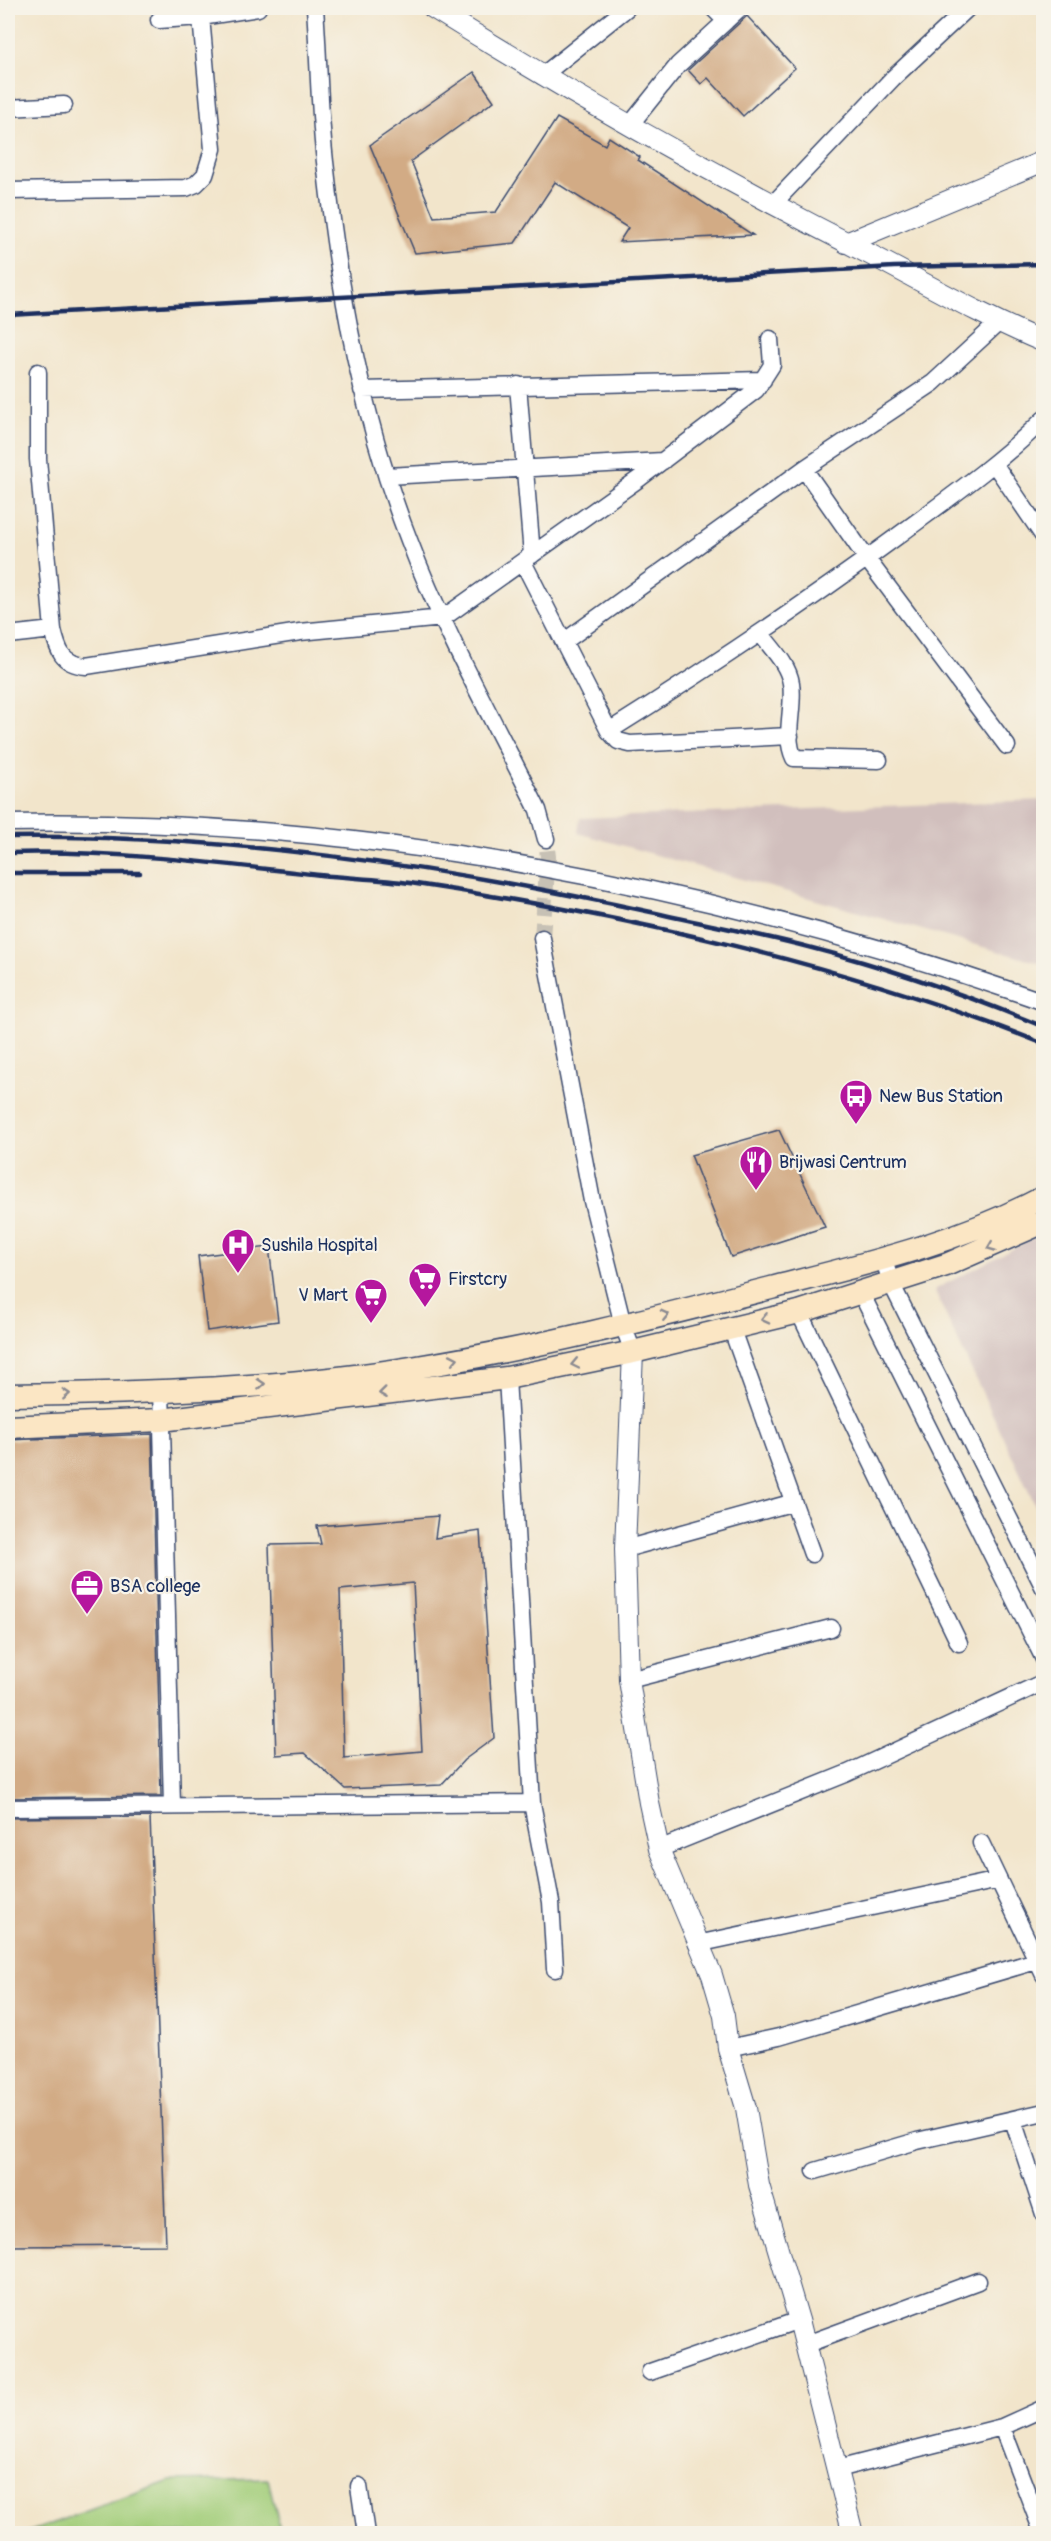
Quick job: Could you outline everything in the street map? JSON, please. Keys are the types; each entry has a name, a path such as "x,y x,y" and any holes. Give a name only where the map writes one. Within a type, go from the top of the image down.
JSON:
{"main road":[{"path":"8,1395 267,1384 417,1367 623,1325 884,1260 956,1237 1044,1197"},
{"path":"8,1427 161,1420 507,1378 633,1352 799,1312 946,1265 1044,1222"}],"street":[{"path":"159,20 201,17 258,8"},
{"path":"315,8 325,169 345,309 362,390 408,539 443,618 538,810 546,839"},
{"path":"433,8 542,76 772,205 998,323 1044,342"},
{"path":"542,76 627,8"},
{"path":"713,8 726,21"},
{"path":"630,125 678,65 740,8"},
{"path":"772,205 893,78 968,8"},
{"path":"8,191 186,188 196,184 206,175 213,149 201,17"},
{"path":"8,108 64,105"},
{"path":"846,243 1044,161"},
{"path":"565,641 804,469 933,383 998,323"},
{"path":"38,372 38,459 53,630 58,651 66,661 86,666 300,632 443,618 663,461 756,390 772,365 770,339"},
{"path":"362,390 764,380"},
{"path":"518,385 525,469 527,558 609,732 618,741 630,744 790,736"},
{"path":"609,732 761,634 867,559 995,465 1044,419"},
{"path":"387,476 663,461"},
{"path":"995,465 1044,537"},
{"path":"804,469 867,559 1007,746"},
{"path":"8,635 53,630"},
{"path":"761,634 786,667 791,682 790,736 794,758 879,760"},
{"path":"8,823 94,821 342,838 536,867 634,885 784,922 894,952 1044,1002"},
{"path":"542,938 592,1201 623,1325 633,1352 625,1549 629,1680 659,1849 697,1944 712,1975 724,2016 728,2048 746,2108 759,2185 799,2320 853,2534"},
{"path":"884,1260 891,1283 1044,1588"},
{"path":"861,1293 1044,1659"},
{"path":"799,1312 959,1643"},
{"path":"731,1327 791,1503 812,1554"},
{"path":"507,1378 532,1803 551,1902 555,1969"},
{"path":"161,1389 172,1805"},
{"path":"625,1549 791,1503"},
{"path":"629,1680 831,1628"},
{"path":"659,1849 848,1773 1044,1682"},
{"path":"8,1808 532,1803"},
{"path":"728,2048 779,2037 1040,1968 981,1843"},
{"path":"697,1944 999,1880"},
{"path":"815,2171 917,2141 1044,2112"},
{"path":"1013,2120 1044,2214"},
{"path":"804,2345 978,2281"},
{"path":"651,2372 799,2320"},
{"path":"837,2469 1002,2427 1044,2408"},
{"path":"1002,2427 1043,2534"},
{"path":"359,2486 366,2534"}],"shaded area":[{"path":"1043,800 1043,964 578,833 580,818"},
{"path":"1043,1233 1043,1522 934,1290"}],"green space":[{"path":"268,2479 281,2533 26,2533 170,2481"}],"building":[{"path":"747,16 795,68 743,116 708,78 701,84 688,70"},
{"path":"474,72 494,101 411,161 434,217 496,212 557,118 605,145 609,137 640,157 638,160 753,235 619,242 628,228 555,182 515,243 415,253 370,145"},
{"name":"Brijwasi Centrum","path":"779,1130 825,1227 731,1257 691,1155"},
{"path":"269,1247 278,1321 207,1331 198,1256"},
{"name":"BSA college","path":"152,1434 161,1796 8,1798 8,1440"},
{"path":"438,1516 435,1538 480,1531 494,1738 464,1760 441,1785 345,1789 305,1753 276,1755 269,1545 321,1544 317,1526","holes":["413,1583 422,1751 344,1758 340,1590"]},
{"path":"150,1817 166,2245 8,2246 8,1818"}],"tunnel":[{"path":"542,938 548,857 546,839"}],"railway":[{"path":"8,315 894,267 1044,264"},
{"path":"8,837 89,837 251,847 412,867 492,880 572,895 812,948 929,983 1044,1027"},
{"path":"8,853 125,855 388,880 571,910 732,945 811,966 968,1015 1044,1044"},
{"path":"8,873 140,873"}],"place":[{"name":"New Bus Station","path":"856,1125"},
{"name":"Brijwasi Centrum","path":"756,1191"},
{"name":"Sushila Hospital","path":"238,1274"},
{"name":"Firstcry","path":"425,1308"},
{"name":"V Mart","path":"371,1324"},
{"name":"BSA college","path":"87,1615"}]}
